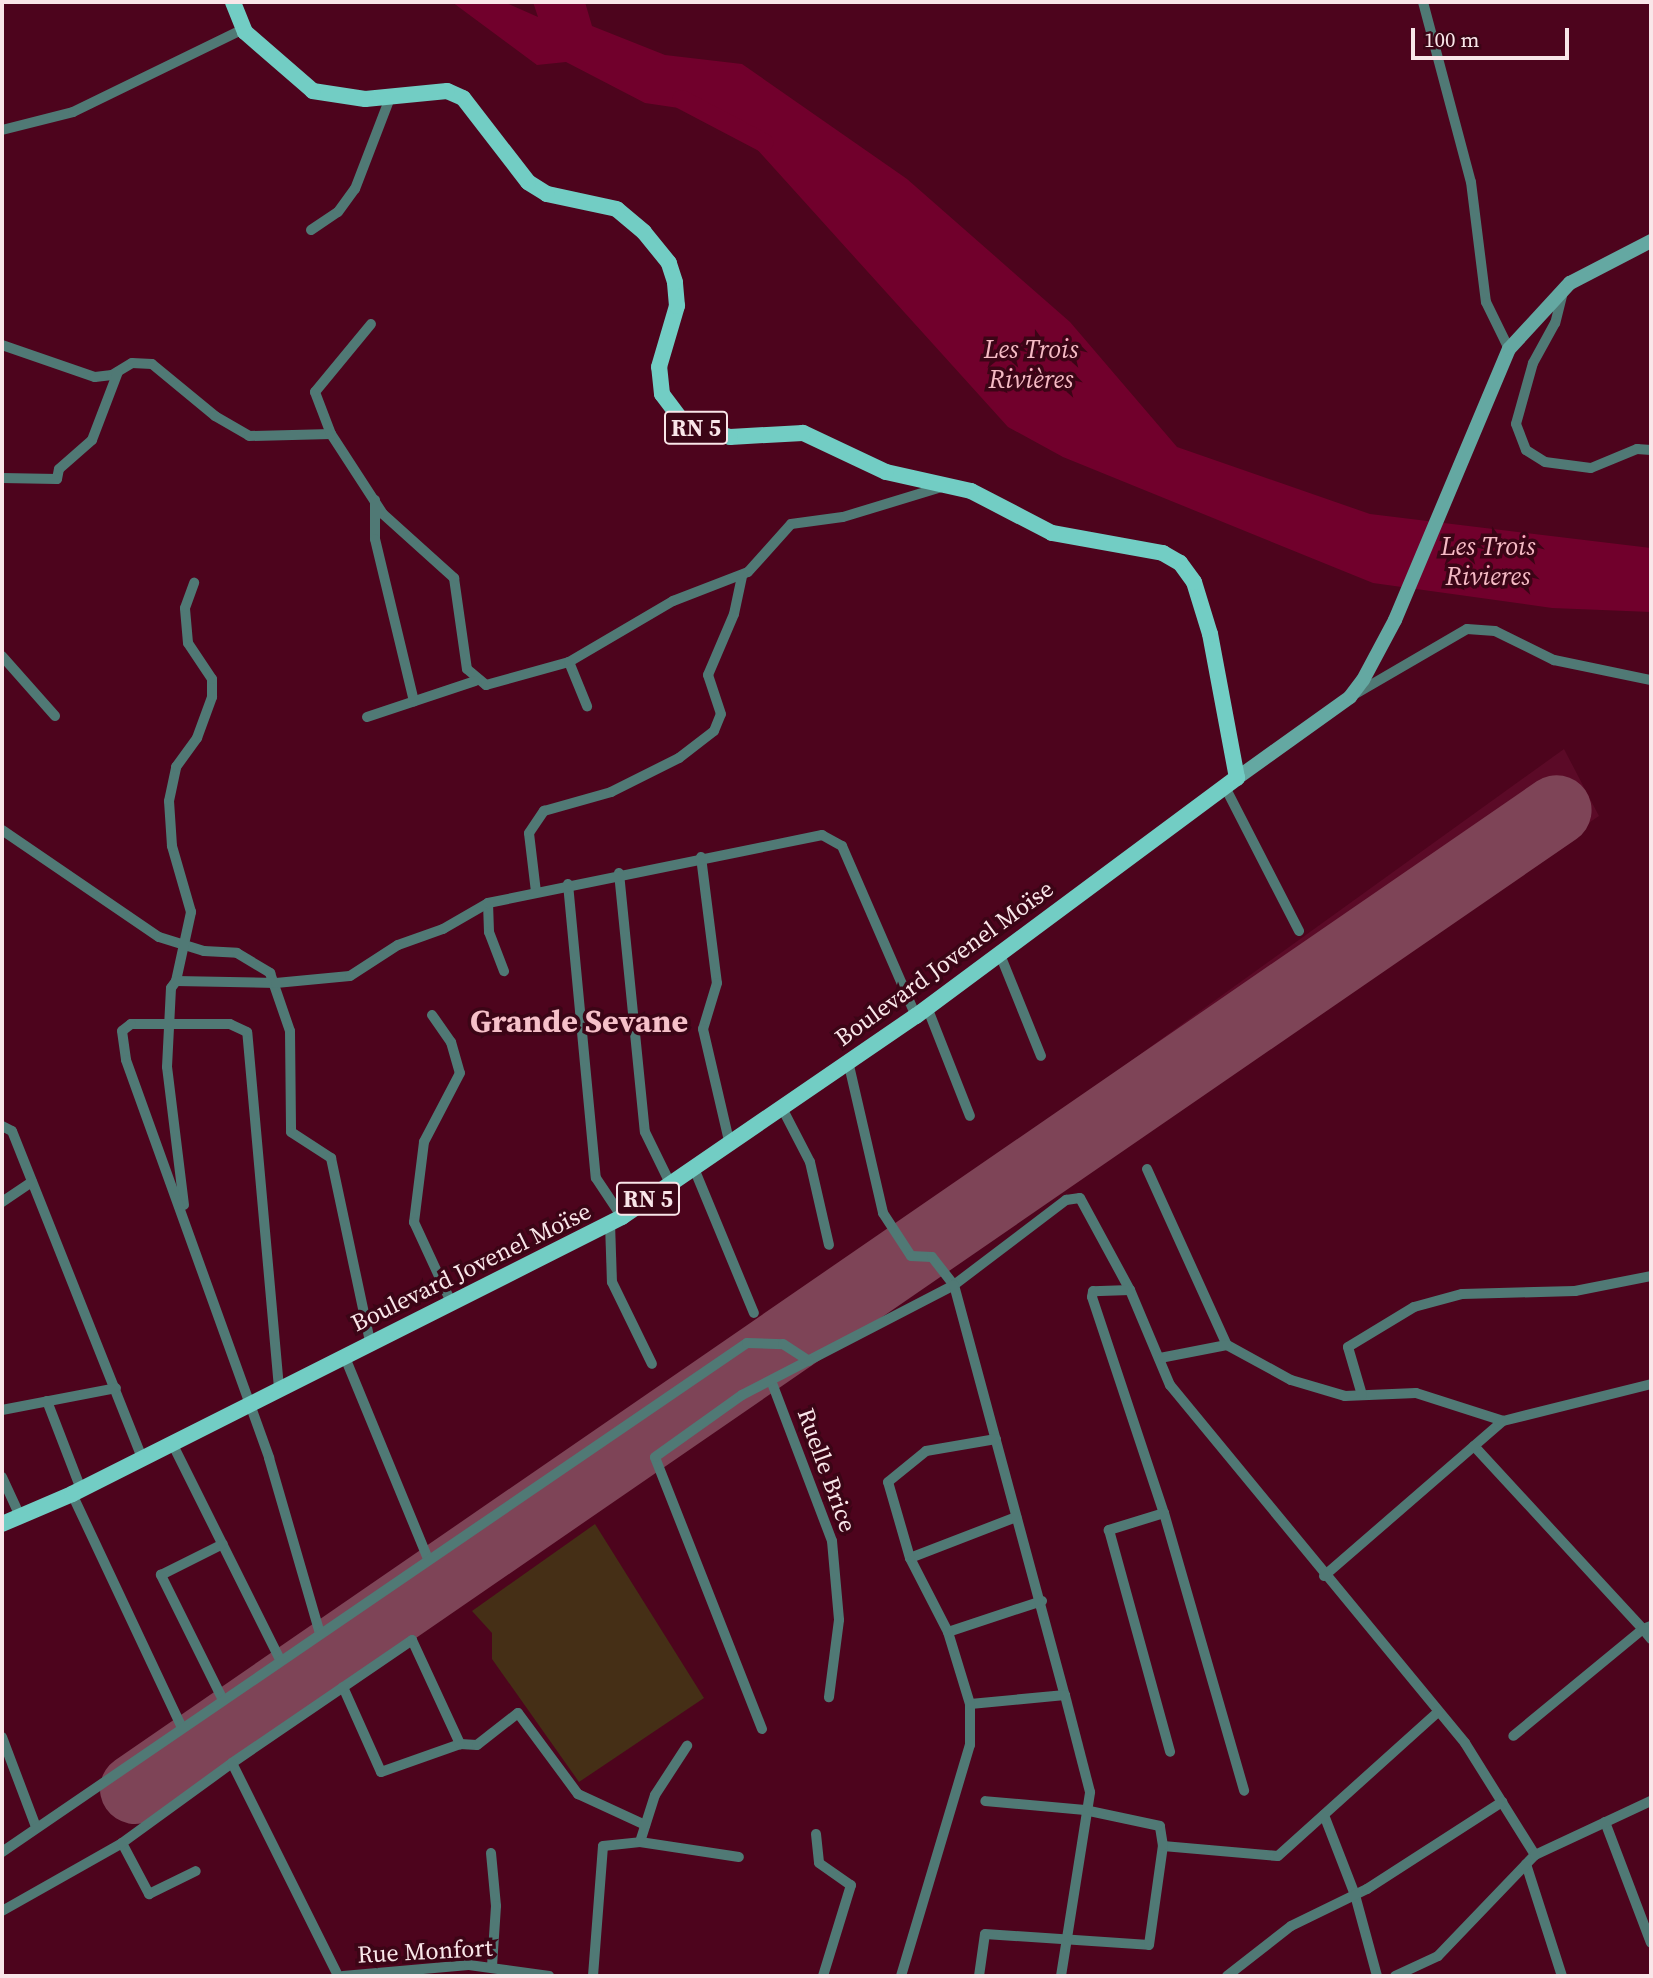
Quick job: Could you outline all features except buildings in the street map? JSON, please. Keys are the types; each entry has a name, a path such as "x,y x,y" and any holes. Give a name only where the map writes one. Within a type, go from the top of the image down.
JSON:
{"main road":[{"name":"RN 5","path":"233,2 243,29 313,91 355,98 438,91 463,98 528,182 547,194 617,209 645,232 669,262 675,282 677,306 659,367 662,394 683,422 730,437 803,433 886,472 950,485 1052,533 1163,553 1180,563 1194,582 1210,634 1231,783"},
{"path":"1231,783 1350,697 1395,620 1509,349 1564,288 1592,267 1651,241"},
{"name":"Boulevard Jovenel Moïse","path":"2,1524 76,1491 616,1220 921,1011 1231,783"}],"street":[{"path":"1423,2 1471,182 1486,302 1509,349"},
{"path":"2,130 73,112 243,29"},
{"path":"312,230 338,212 355,189 391,95"},
{"path":"1564,288 1555,323 1533,363 1516,424 1526,450 1545,462 1591,468 1637,449 1651,450"},
{"path":"371,324 315,392 331,434 375,500 405,536 454,578 462,608 462,654 475,681"},
{"path":"2,345 82,374 118,372 132,363 152,364 215,416 249,436 331,434"},
{"path":"2,478 57,479 59,469 92,440 118,372"},
{"path":"367,717 475,681 499,686 569,662 673,601 742,575 791,524 844,517 950,485"},
{"path":"375,500 375,539 414,701"},
{"path":"536,892 529,833 544,811 611,792 679,758 714,731 721,714 709,670 734,614 742,575"},
{"path":"186,1217 170,1105 168,1023 181,945 188,936 191,912 174,856 169,801 176,766 197,738 212,697 212,679 188,643 185,608 194,583"},
{"path":"1350,697 1467,629 1495,631 1554,660 1651,680"},
{"path":"2,656 55,716"},
{"path":"569,662 587,706"},
{"path":"1231,783 1299,931"},
{"path":"2,830 120,913 181,945 237,953 255,961 276,983 293,1056 291,1132 331,1158 370,1342"},
{"path":"176,981 276,983 363,972 398,945 443,929 488,903 619,873 809,835 834,839 847,855 970,1116"},
{"path":"701,857 717,982 703,1029 729,1141"},
{"path":"619,873 645,1132 670,1183"},
{"path":"568,884 586,1024 596,1178 616,1220 612,1282 652,1364"},
{"path":"488,903 489,932 504,971"},
{"path":"999,952 1041,1056"},
{"path":"432,1015 452,1042 460,1073 424,1142 414,1222 451,1302"},
{"path":"279,1388 249,1038 238,1025 131,1024 122,1031 122,1040 148,1131 186,1217 249,1403 320,1633"},
{"path":"848,1061 883,1213 911,1256 932,1257 954,1285 1016,1517 1042,1601 1090,1792 1084,1810 1061,1976"},
{"path":"781,1106 810,1162 829,1245"},
{"path":"2,1126 12,1131 142,1458"},
{"path":"694,1166 754,1314"},
{"path":"1147,1169 1227,1345 1291,1380 1362,1395 1416,1392 1503,1421"},
{"path":"2,1202 32,1182"},
{"path":"762,1729 655,1457 742,1395 772,1383 879,1319 954,1285 1073,1197 1080,1198 1130,1290 1170,1385 1324,1576 1465,1743 1535,1855"},
{"path":"1362,1395 1348,1347 1414,1307 1462,1294 1575,1292 1651,1276"},
{"path":"1130,1290 1093,1291 1092,1297 1164,1513 1244,1791"},
{"path":"2,1852 181,1726 747,1343 783,1344 809,1362"},
{"path":"1160,1358 1227,1345"},
{"path":"344,1355 428,1559"},
{"name":"Ruelle Brice","path":"772,1383 832,1541 839,1620 829,1698"},
{"path":"1324,1576 1503,1421 1651,1384"},
{"path":"2,1410 116,1388"},
{"path":"47,1402 76,1491 181,1726"},
{"path":"901,1976 970,1745 970,1704 948,1632 910,1558 888,1482 926,1451 996,1439"},
{"path":"172,1443 280,1660"},
{"path":"1474,1446 1647,1628 1651,1639"},
{"path":"2,1477 20,1516"},
{"path":"1164,1513 1109,1531 1170,1752"},
{"path":"910,1558 1016,1517"},
{"path":"222,1700 161,1575 223,1544"},
{"path":"948,1632 1042,1601"},
{"path":"1513,1736 1647,1628"},
{"path":"2,1911 122,1843 232,1763 412,1640 460,1744"},
{"path":"343,1687 382,1772 460,1744 477,1745 518,1713 578,1794 645,1825"},
{"path":"970,1704 1065,1695"},
{"path":"1163,1846 1278,1856 1438,1712"},
{"path":"2,1737 36,1827"},
{"path":"640,1842 655,1795 687,1746"},
{"path":"232,1763 338,1976"},
{"path":"979,1976 985,1934 1149,1945 1163,1846 1160,1826 1084,1810 985,1801"},
{"path":"1395,1976 1438,1956 1535,1855 1651,1801"},
{"path":"1227,1976 1291,1926 1355,1895 1502,1802"},
{"path":"1324,1815 1355,1895 1377,1976"},
{"path":"1605,1822 1651,1942"},
{"path":"816,1834 819,1863 851,1885 823,1976"},
{"path":"593,1976 603,1846 640,1842 739,1857"},
{"path":"122,1843 149,1894 196,1871"},
{"path":"491,1853 496,1906 492,1967"},
{"path":"1526,1864 1562,1976"},
{"name":"Rue Monfort","path":"343,1976 492,1967 549,1976"}],"shaded area":[{"path":"1564,749 1599,816 897,1288 142,1816 115,1765 835,1274"},
{"path":"595,1524 704,1698 579,1782 492,1659 492,1633 472,1611"}],"water":[{"name":"Les Trois Rivières","path":"452,2 504,2 538,17 533,2 585,2 592,26 665,55 742,64 907,179 1070,322 1177,447 1370,514 1651,548 1651,612 1552,608 1373,583 1063,457 1008,427 726,115 645,103 566,62 537,65"}],"waterway":[{"name":"Les Trois Rivières","path":"681,99 763,142"}],"runway":[{"path":"135,1789 1557,810"}],"district":[{"name":"Grande Sevane","path":"579,1021"}],"water label":[{"name":"Les Trois Rivieres","path":"1488,562"}]}
